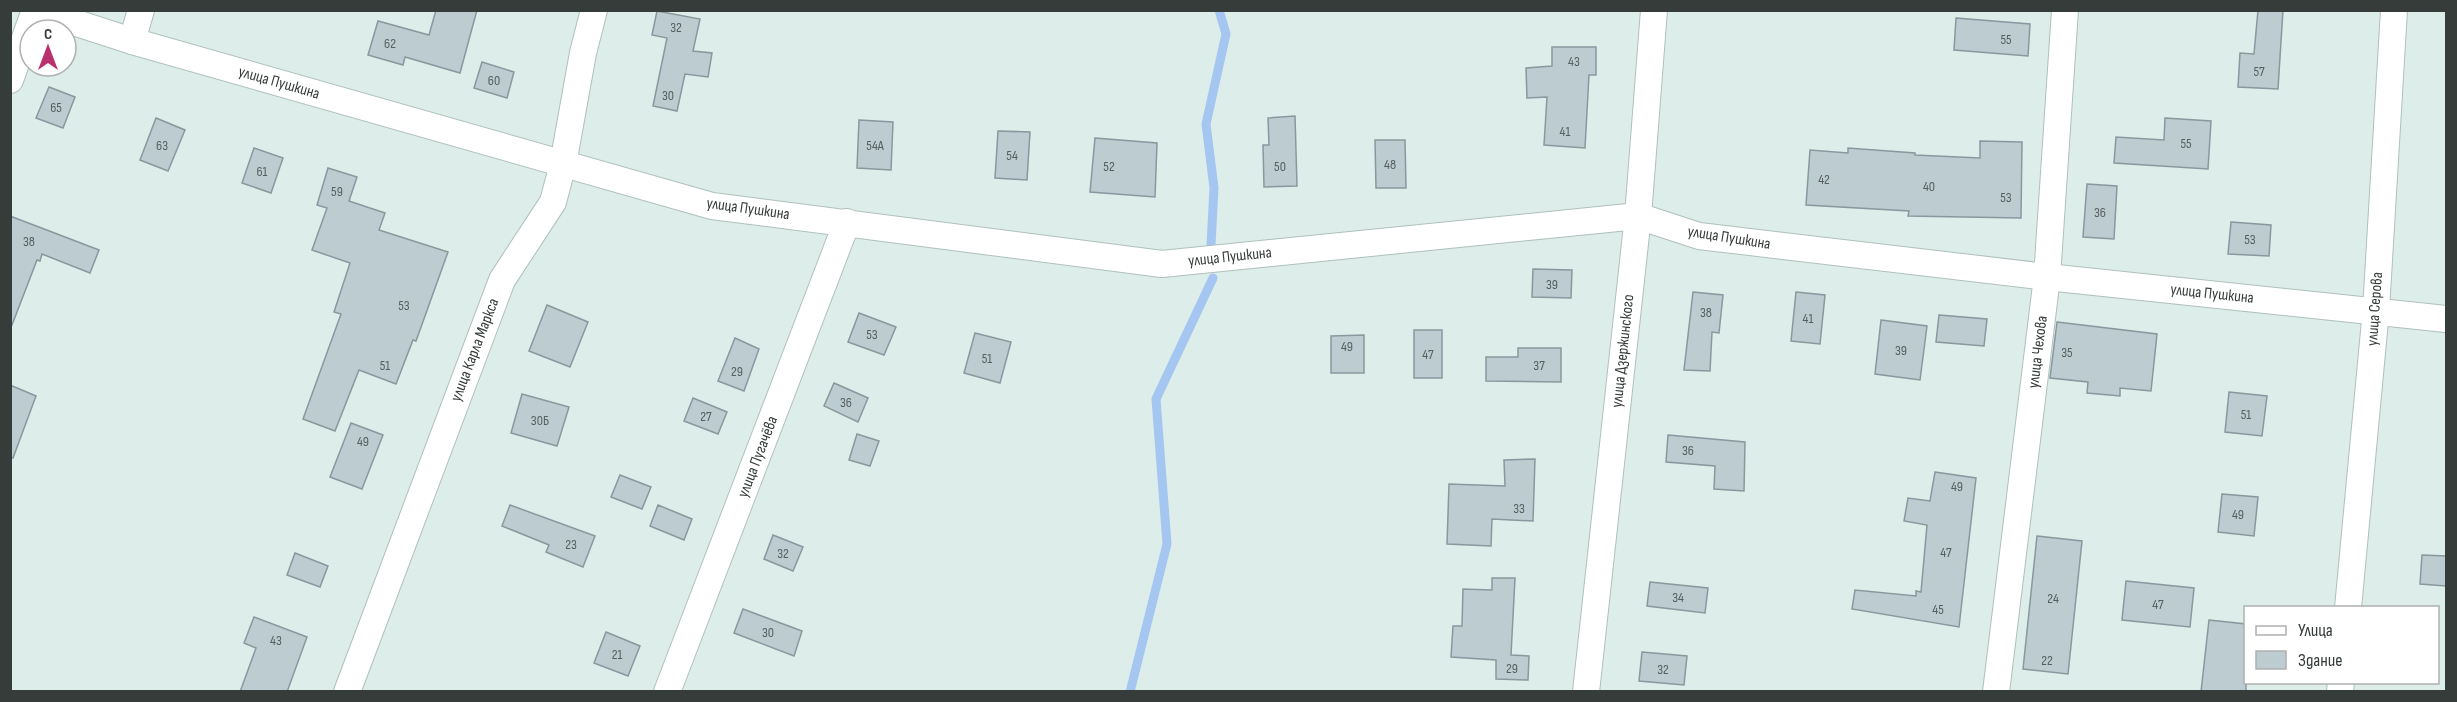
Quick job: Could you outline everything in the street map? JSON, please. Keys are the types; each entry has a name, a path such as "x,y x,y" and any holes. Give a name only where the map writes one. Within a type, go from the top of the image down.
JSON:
{"street":[{"name":"улица Пушкина","path":"36,10 132,41 712,206 1162,264 1638,216 1699,236 2047,277 2446,319"},
{"path":"10,80 36,10"},
{"path":"132,41 141,10"},
{"name":"улица Карла Маркса","path":"347,692 502,280 553,202 563,164 583,53 594,10"},
{"name":"улица Дзержинского","path":"1586,692 1638,216 1654,10"},
{"name":"улица Чехова","path":"1996,692 2047,277 2065,10"},
{"name":"улица Серова","path":"2348,606 2376,310 2394,10"},
{"name":"улица Пугачёва","path":"667,692 847,222"}],"building":[{"path":"436,10 477,10 460,73 405,57 403,65 368,55 378,21 429,35"},
{"path":"2258,10 2283,10 2278,89 2238,87 2240,53 2254,54"},
{"path":"657,11 700,19 693,51 712,53 708,77 685,74 677,111 653,106 667,38 652,35"},
{"path":"1956,18 2030,24 2028,56 1954,50"},
{"path":"1552,47 1596,47 1596,75 1589,75 1585,148 1544,145 1547,97 1527,98 1526,68 1552,66"},
{"path":"482,62 514,72 507,98 474,88"},
{"path":"49,87 75,97 63,128 36,118"},
{"path":"1295,116 1297,186 1264,187 1263,145 1269,145 1268,118"},
{"path":"156,118 185,130 168,171 140,160"},
{"path":"2165,118 2211,121 2208,169 2114,163 2116,137 2164,140"},
{"path":"859,120 893,122 891,170 857,168"},
{"path":"998,131 1030,132 1027,180 995,178"},
{"path":"1095,138 1157,143 1155,197 1090,192"},
{"path":"1375,140 1405,140 1406,188 1376,188"},
{"path":"1980,141 2022,142 2021,218 1908,216 1909,211 1806,205 1810,150 1848,153 1848,148 1915,153 1915,155 1980,158"},
{"path":"254,148 283,158 271,193 242,183"},
{"path":"328,168 357,177 349,201 385,213 379,230 448,252 416,341 413,340 396,384 359,370 335,431 303,419 341,314 334,312 350,263 312,250 327,208 317,205"},
{"path":"2087,184 2117,186 2114,239 2083,237"},
{"path":"10,216 99,250 90,273 42,254 40,261 37,260 12,325 10,324"},
{"path":"2231,222 2271,225 2269,256 2228,254"},
{"path":"1533,269 1572,270 1571,298 1532,297"},
{"path":"1693,292 1723,295 1719,333 1712,332 1710,371 1684,370"},
{"path":"1796,292 1825,295 1820,344 1791,341"},
{"path":"547,305 588,322 570,367 529,351"},
{"path":"859,313 896,327 884,355 848,342"},
{"path":"1939,315 1987,319 1984,346 1936,342"},
{"path":"1881,320 1927,326 1920,380 1875,374"},
{"path":"2057,322 2157,334 2151,391 2120,388 2120,396 2087,393 2088,382 2050,378"},
{"path":"1414,330 1442,330 1442,378 1414,378"},
{"path":"975,333 1011,342 1000,383 964,373"},
{"path":"1364,335 1364,373 1331,373 1331,336"},
{"path":"735,338 759,349 744,391 718,381"},
{"path":"1518,348 1561,348 1561,382 1486,381 1486,357 1518,357"},
{"path":"834,383 868,398 858,422 824,406"},
{"path":"10,385 36,396 13,458 10,457"},
{"path":"2229,392 2267,396 2262,436 2225,432"},
{"path":"522,394 569,407 557,446 511,433"},
{"path":"693,398 727,412 718,434 684,421"},
{"path":"351,423 383,435 362,489 330,477"},
{"path":"857,434 879,441 870,466 849,460"},
{"path":"1668,435 1745,442 1744,491 1714,489 1715,466 1666,462"},
{"path":"1535,459 1533,521 1492,519 1491,546 1447,544 1449,484 1505,486 1504,460"},
{"path":"1935,472 1976,478 1959,627 1852,609 1855,590 1916,596 1916,591 1921,592 1927,525 1904,521 1908,498 1930,501"},
{"path":"620,475 651,487 642,509 611,497"},
{"path":"2222,494 2258,497 2254,536 2218,532"},
{"path":"510,505 595,536 583,567 546,552 549,545 502,526"},
{"path":"658,505 692,519 684,540 650,526"},
{"path":"773,535 803,547 793,571 764,559"},
{"path":"2037,536 2082,541 2068,674 2023,669"},
{"path":"295,553 328,566 320,587 287,575"},
{"path":"2422,555 2446,556 2446,586 2420,584"},
{"path":"1492,578 1515,578 1511,655 1529,656 1528,680 1496,679 1496,660 1451,657 1453,626 1462,626 1463,589 1492,590"},
{"path":"2126,581 2194,588 2190,627 2122,620"},
{"path":"1650,582 1708,588 1705,613 1647,606"},
{"path":"743,609 802,631 794,656 734,633"},
{"path":"254,617 307,637 287,692 240,692 256,648 244,643"},
{"path":"2209,620 2244,624 2246,692 2201,692"},
{"path":"606,632 640,646 628,676 594,663"},
{"path":"1642,652 1687,656 1684,685 1639,681"}],"waterway":[{"path":"1211,245 1214,188 1206,124 1226,34 1219,10"},
{"path":"1130,692 1167,544 1156,399 1213,278"}]}
